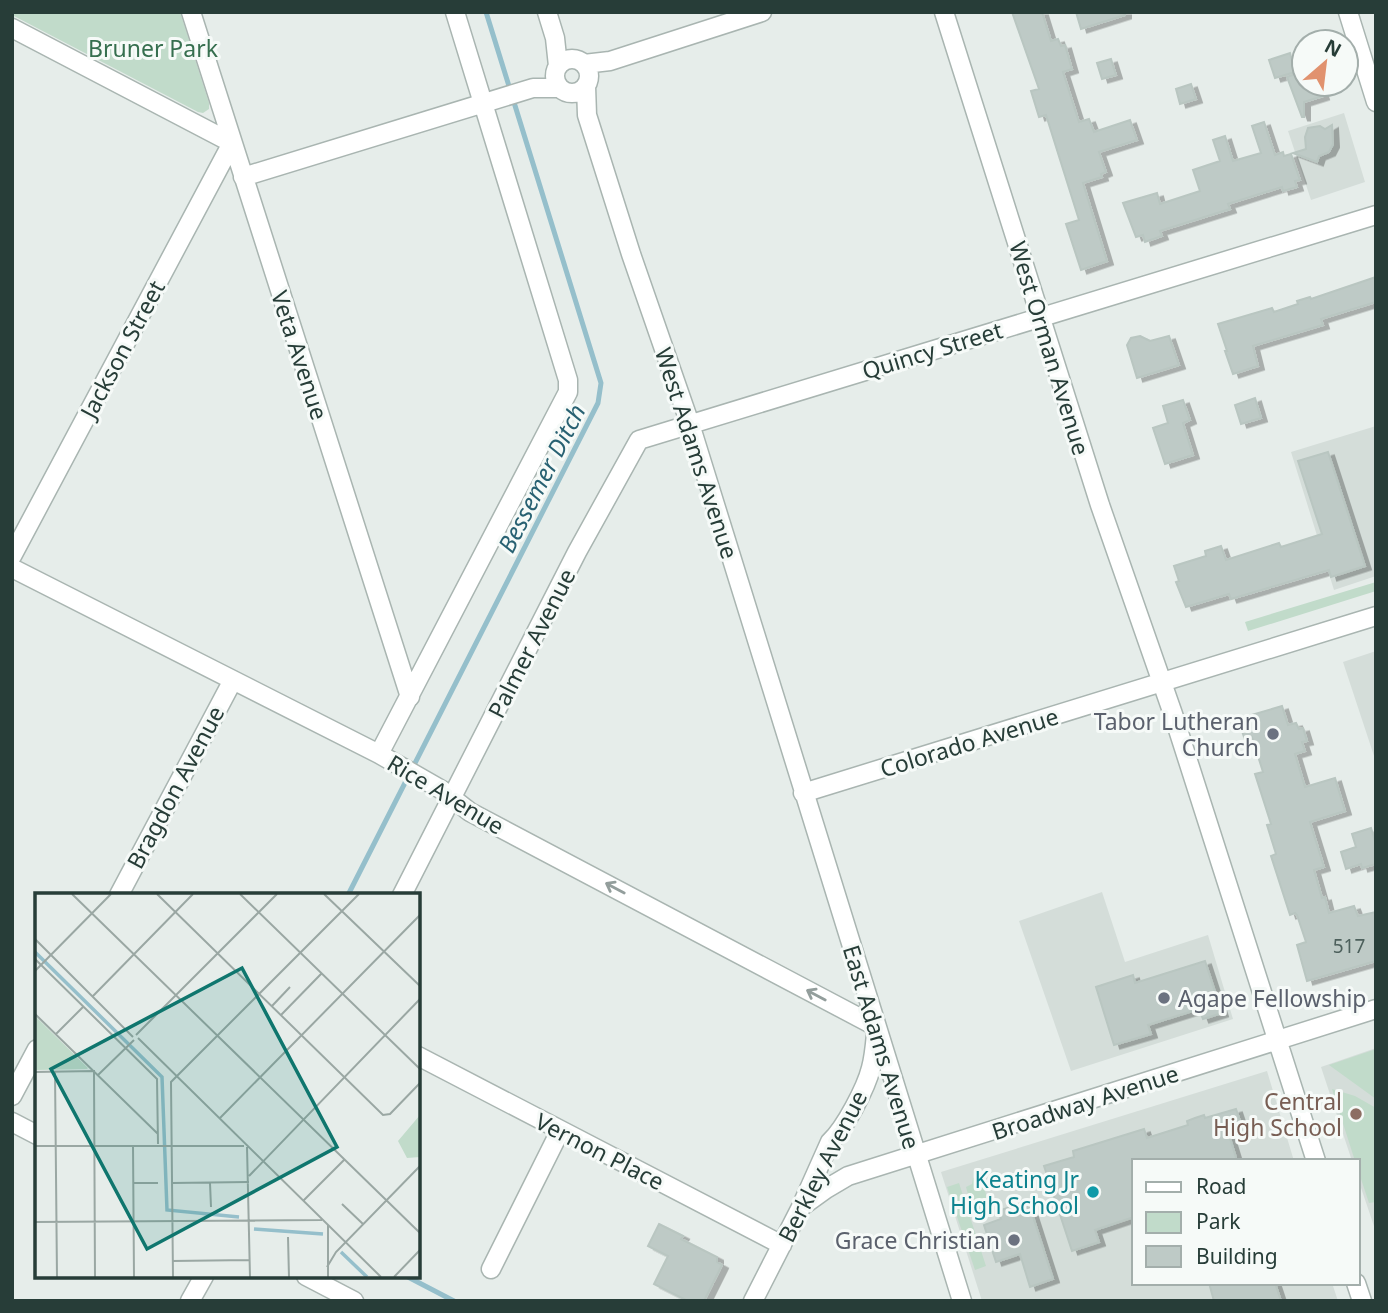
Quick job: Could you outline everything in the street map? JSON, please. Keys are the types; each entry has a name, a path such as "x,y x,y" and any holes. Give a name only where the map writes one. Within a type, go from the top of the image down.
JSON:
{"street":[{"name":"Veta Avenue","path":"191,12 410,697"},
{"path":"379,754 568,392 568,380 493,102 455,12"},
{"name":"West Adams Avenue","path":"547,12 587,115 631,254 690,424 803,793"},
{"path":"243,177 493,102 762,12"},
{"name":"West Orman Avenue","path":"944,12 1100,505 1163,683 1315,1159"},
{"path":"1348,12 1376,102"},
{"path":"12,28 232,143"},
{"name":"Jackson Street","path":"12,556 232,143"},
{"name":"Quincy Street","path":"690,424 1376,215"},
{"name":"Palmer Avenue","path":"403,893 577,552 639,440 690,424"},
{"name":"Rice Avenue","path":"12,568 379,754 442,790 470,812 877,1027"},
{"name":"Colorado Avenue","path":"803,793 1376,616"},
{"name":"Bragdon Avenue","path":"120,893 233,680"},
{"name":"East Adams Avenue","path":"803,793 962,1301"},
{"name":"Broadway Avenue","path":"802,1207 848,1177 1376,1009"},
{"name":"Berkley Avenue","path":"753,1301 802,1207 830,1142 838,1135 871,1070 877,1027"},
{"path":"12,1096 35,1053"},
{"name":"Vernon Place","path":"420,1057 782,1245"},
{"path":"12,1122 35,1134"},
{"path":"491,1269 559,1131"},
{"path":"190,1301 203,1278"},
{"path":"310,1278 354,1301"}],"shaded area":[{"path":"1344,113 1365,182 1311,200 1288,131"},
{"path":"1376,426 1376,576 1334,590 1291,452"},
{"path":"1376,651 1376,762 1343,662"},
{"path":"1102,892 1125,962 1208,935 1233,1019 1071,1071 1019,921"},
{"name":"Central High School","path":"1376,1048 1376,1232 1360,1185 1360,1159 1351,1159 1321,1067"},
{"path":"1267,1071 1293,1159 1132,1159 1132,1285 1333,1285 1338,1301 982,1301 941,1172"}],"green space":[{"name":"Bruner Park","path":"12,12 180,12 209,109 203,113 198,112 12,15"},
{"path":"1376,582 1376,591 1248,631 1245,622"},
{"path":"1376,1049 1376,1099 1329,1065"},
{"path":"1332,1089 1355,1096 1376,1108 1376,1202 1369,1203 1360,1176 1360,1159 1354,1159"},
{"path":"981,1175 989,1206 973,1213 966,1187 972,1184 973,1178"},
{"path":"959,1183 986,1266 975,1270 947,1187"}],"building":[{"path":"1012,12 1042,12 1051,41 1058,39 1061,46 1065,45 1072,69 1063,72 1079,122 1089,119 1094,132 1130,120 1137,140 1099,152 1106,172 1101,174 1102,177 1083,183 1107,261 1081,270 1066,224 1079,220 1046,115 1039,117 1031,91 1039,89"},
{"path":"1076,12 1125,12 1125,15 1081,29"},
{"path":"1290,53 1290,74 1275,78 1269,60"},
{"path":"1111,59 1116,75 1102,79 1097,63"},
{"path":"1191,84 1196,99 1180,104 1176,89"},
{"path":"1295,98 1317,98 1304,102 1302,117"},
{"path":"1264,122 1275,155 1283,152 1284,156 1291,154 1300,180 1295,181 1297,187 1283,191 1282,187 1228,204 1230,209 1160,231 1162,236 1145,242 1143,235 1136,237 1123,203 1157,193 1160,204 1200,191 1193,170 1220,161 1213,140 1225,136 1233,161 1261,153 1252,126"},
{"path":"1332,125 1333,144 1329,152 1319,156 1317,162 1293,153 1306,149 1305,137 1308,128 1320,126 1325,129"},
{"path":"1376,277 1376,302 1321,319 1323,325 1253,346 1258,366 1233,374 1218,324 1272,308 1274,312 1298,304 1297,301 1310,297 1311,299"},
{"path":"1140,336 1150,341 1169,336 1179,365 1137,378 1127,345 1131,338"},
{"path":"1255,398 1261,418 1241,424 1235,405"},
{"path":"1183,400 1190,420 1183,423 1193,455 1165,464 1153,428 1168,423 1163,406"},
{"path":"1328,452 1365,566 1331,577 1329,570 1231,599 1229,594 1186,607 1176,582 1179,581 1174,566 1206,556 1205,551 1221,546 1226,560 1279,543 1281,547 1322,534 1298,461"},
{"path":"1282,706 1288,725 1296,723 1299,729 1303,728 1307,741 1302,742 1305,751 1295,754 1305,787 1335,778 1345,811 1310,822 1324,867 1314,870 1322,898 1325,897 1329,913 1354,906 1358,916 1376,912 1376,961 1307,981 1297,945 1306,942 1297,915 1290,915 1271,856 1276,854 1267,825 1271,824 1255,774 1263,772 1252,737 1245,740 1238,719"},
{"path":"1371,828 1376,844 1376,864 1362,868 1361,864 1346,869 1341,852 1356,847 1352,834"},
{"path":"1205,961 1222,1013 1203,1019 1199,1009 1148,1025 1151,1034 1114,1045 1096,987 1133,975 1135,983"},
{"name":"Keating Jr High School","path":"1236,1109 1243,1130 1229,1135 1236,1159 1132,1159 1132,1218 1095,1230 1099,1242 1072,1251 1044,1166 1074,1157 1073,1151 1144,1129 1147,1138 1188,1125 1187,1121 1204,1115 1205,1118"},
{"name":"Grace Christian","path":"1028,1201 1053,1279 1030,1287 1020,1254 996,1262 984,1225 1001,1219 998,1211"},
{"path":"659,1224 683,1236 681,1239 717,1257 717,1262 722,1265 704,1301 688,1301 654,1284 668,1256 648,1246"},
{"path":"1210,1285 1276,1285 1281,1301 1214,1301"}],"waterway":[{"name":"Bessemer Ditch","path":"349,893 598,403 601,383 486,12"},
{"name":"Bessemer Ditch","path":"410,1278 454,1301"}],"place":[{"name":"Tabor Lutheran Church","path":"1273,734"},
{"name":"Agape Fellowship","path":"1164,998"},
{"name":"Central High School","path":"1356,1114"},
{"name":"Keating Jr High School","path":"1093,1192"},
{"name":"Grace Christian","path":"1014,1240"}]}
